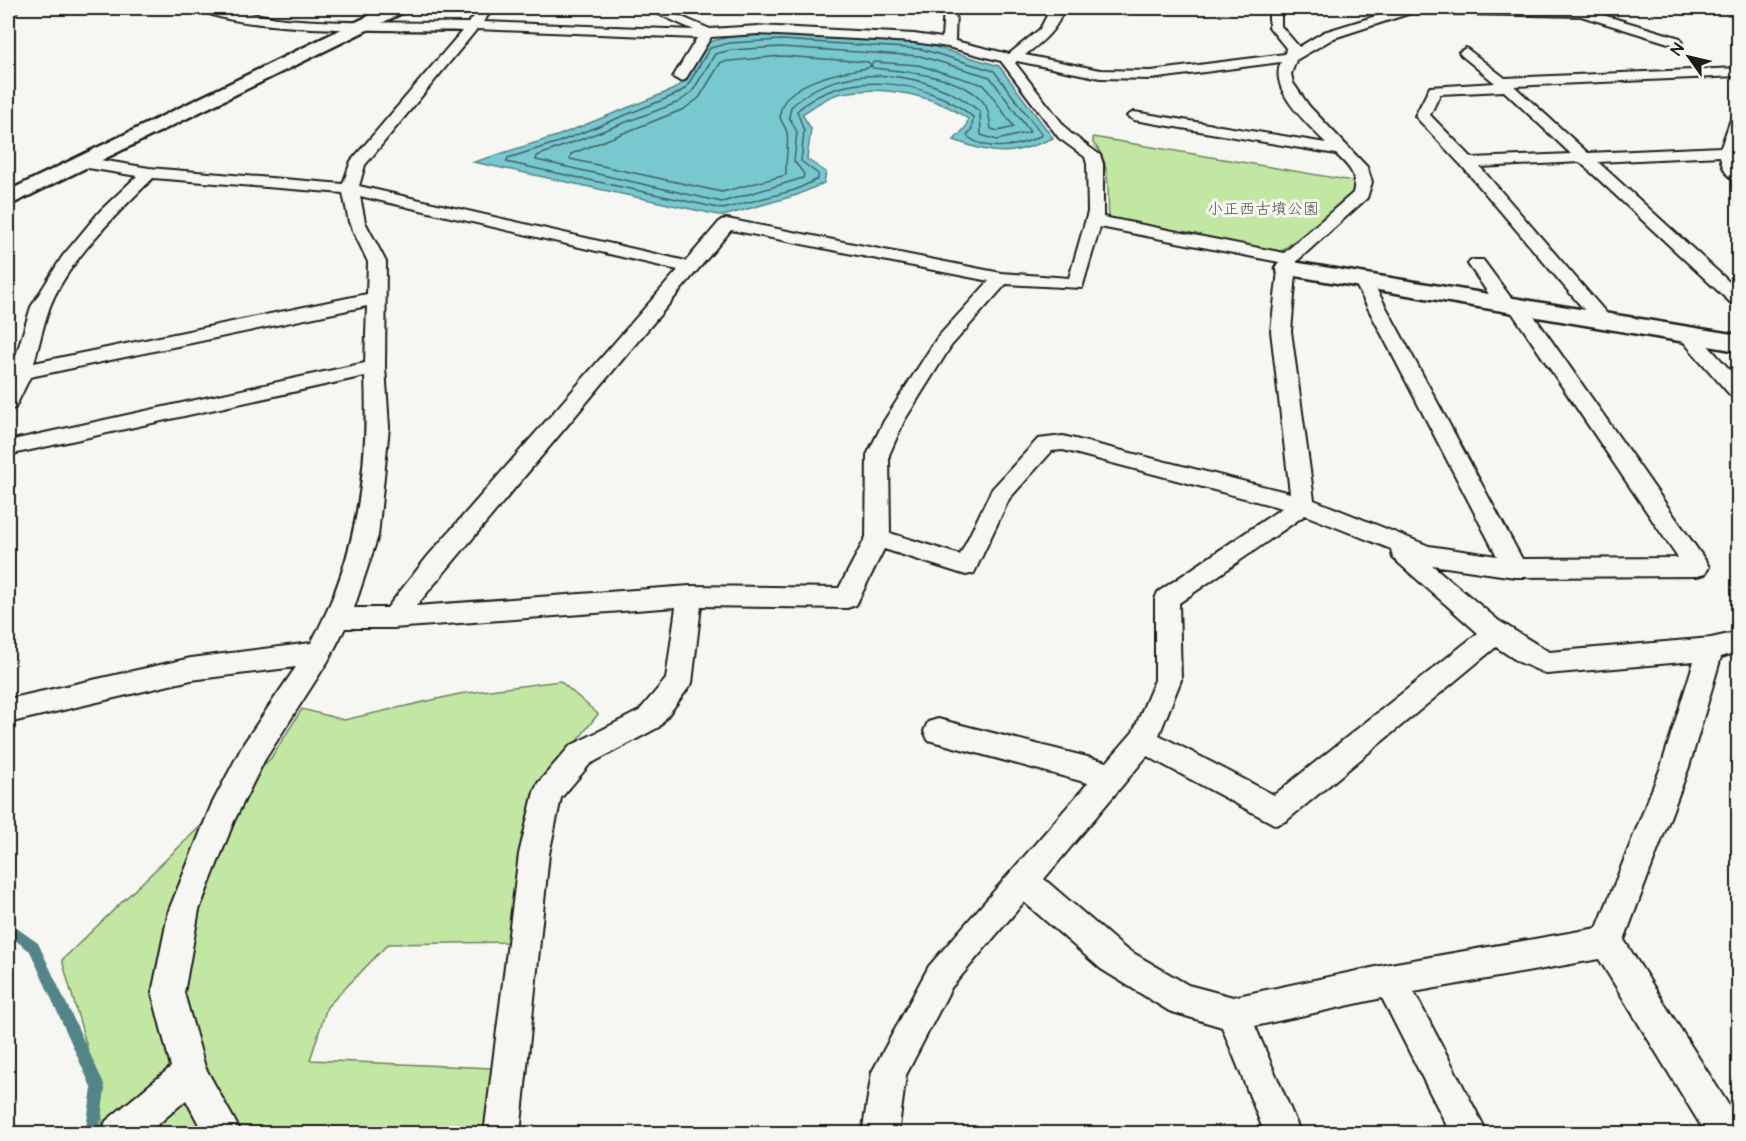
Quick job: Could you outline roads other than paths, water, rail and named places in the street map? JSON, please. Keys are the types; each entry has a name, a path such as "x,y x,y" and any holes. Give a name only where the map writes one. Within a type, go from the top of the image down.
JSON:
{"street":[{"path":"205,8 250,19 287,23 472,26 706,34 758,30 948,43 1013,58 1122,76 1189,71 1292,57 1329,35 1400,10 1586,10 1675,41"},
{"path":"8,199 398,8"},
{"path":"224,1134 190,1074 168,993 184,910 221,816 254,752 319,652 338,618 366,536 378,427 375,367 377,262 357,222 350,189 357,164 488,8"},
{"path":"651,8 703,30 706,34"},
{"path":"948,43 950,8"},
{"path":"393,618 436,563 727,224 1001,278 1076,284 1096,212 1095,165 1092,155 1064,135 1007,62 1054,20 1057,8"},
{"path":"1275,8 1275,27 1293,48 1292,57 1284,73 1285,80 1305,112 1361,170 1364,182 1361,195 1288,264 1281,331 1304,506"},
{"path":"680,77 706,34"},
{"path":"1466,52 1586,158 1738,298"},
{"path":"1605,322 1468,163 1422,116 1435,90 1738,72"},
{"path":"1134,116 1342,150"},
{"path":"1738,119 1727,151 1728,165 1738,176"},
{"path":"1468,163 1727,151"},
{"path":"82,162 149,173 350,189 690,267"},
{"path":"8,404 22,372 40,307 68,261 106,215 149,173"},
{"path":"1093,220 1364,283 1738,343"},
{"path":"878,538 966,566 1000,495 1046,444 1063,443 1304,506 1364,528 1425,555 1515,568 1697,567 1512,307 1478,264"},
{"path":"338,618 393,618 690,596 847,598 865,559 878,538 878,455 894,421 944,342 1001,278"},
{"path":"1364,283 1515,568"},
{"path":"22,372 377,298"},
{"path":"1689,336 1738,391"},
{"path":"8,448 375,367"},
{"path":"880,1134 889,1072 940,977 1143,740 1168,680 1167,599 1304,506"},
{"path":"1388,540 1496,633 1529,656 1547,663 1711,649 1738,642"},
{"path":"502,1134 534,854 549,792 580,755 649,718 679,683 690,596"},
{"path":"1143,740 1276,812 1496,633"},
{"path":"1607,942 1675,767 1711,649"},
{"path":"8,711 191,669 319,652"},
{"path":"938,731 1112,776"},
{"path":"1022,880 1112,958 1181,999 1233,1014 1390,981 1607,942"},
{"path":"1607,942 1727,1134"},
{"path":"1390,981 1470,1134"},
{"path":"1233,1014 1283,1134"},
{"path":"119,1134 190,1074"}],"water":[{"path":"781,34 922,43 999,66 1053,138 1015,151 981,149 954,140 966,127 968,119 925,98 875,90 838,94 802,114 811,129 807,159 826,172 824,183 797,195 723,216 474,162 557,136 672,90 681,84 705,43 729,37"}],"waterway":[{"path":"8,928 34,947 99,1089 92,1134"}],"park label":[{"name":"小正西古墳公園","path":"1263,208"}]}
